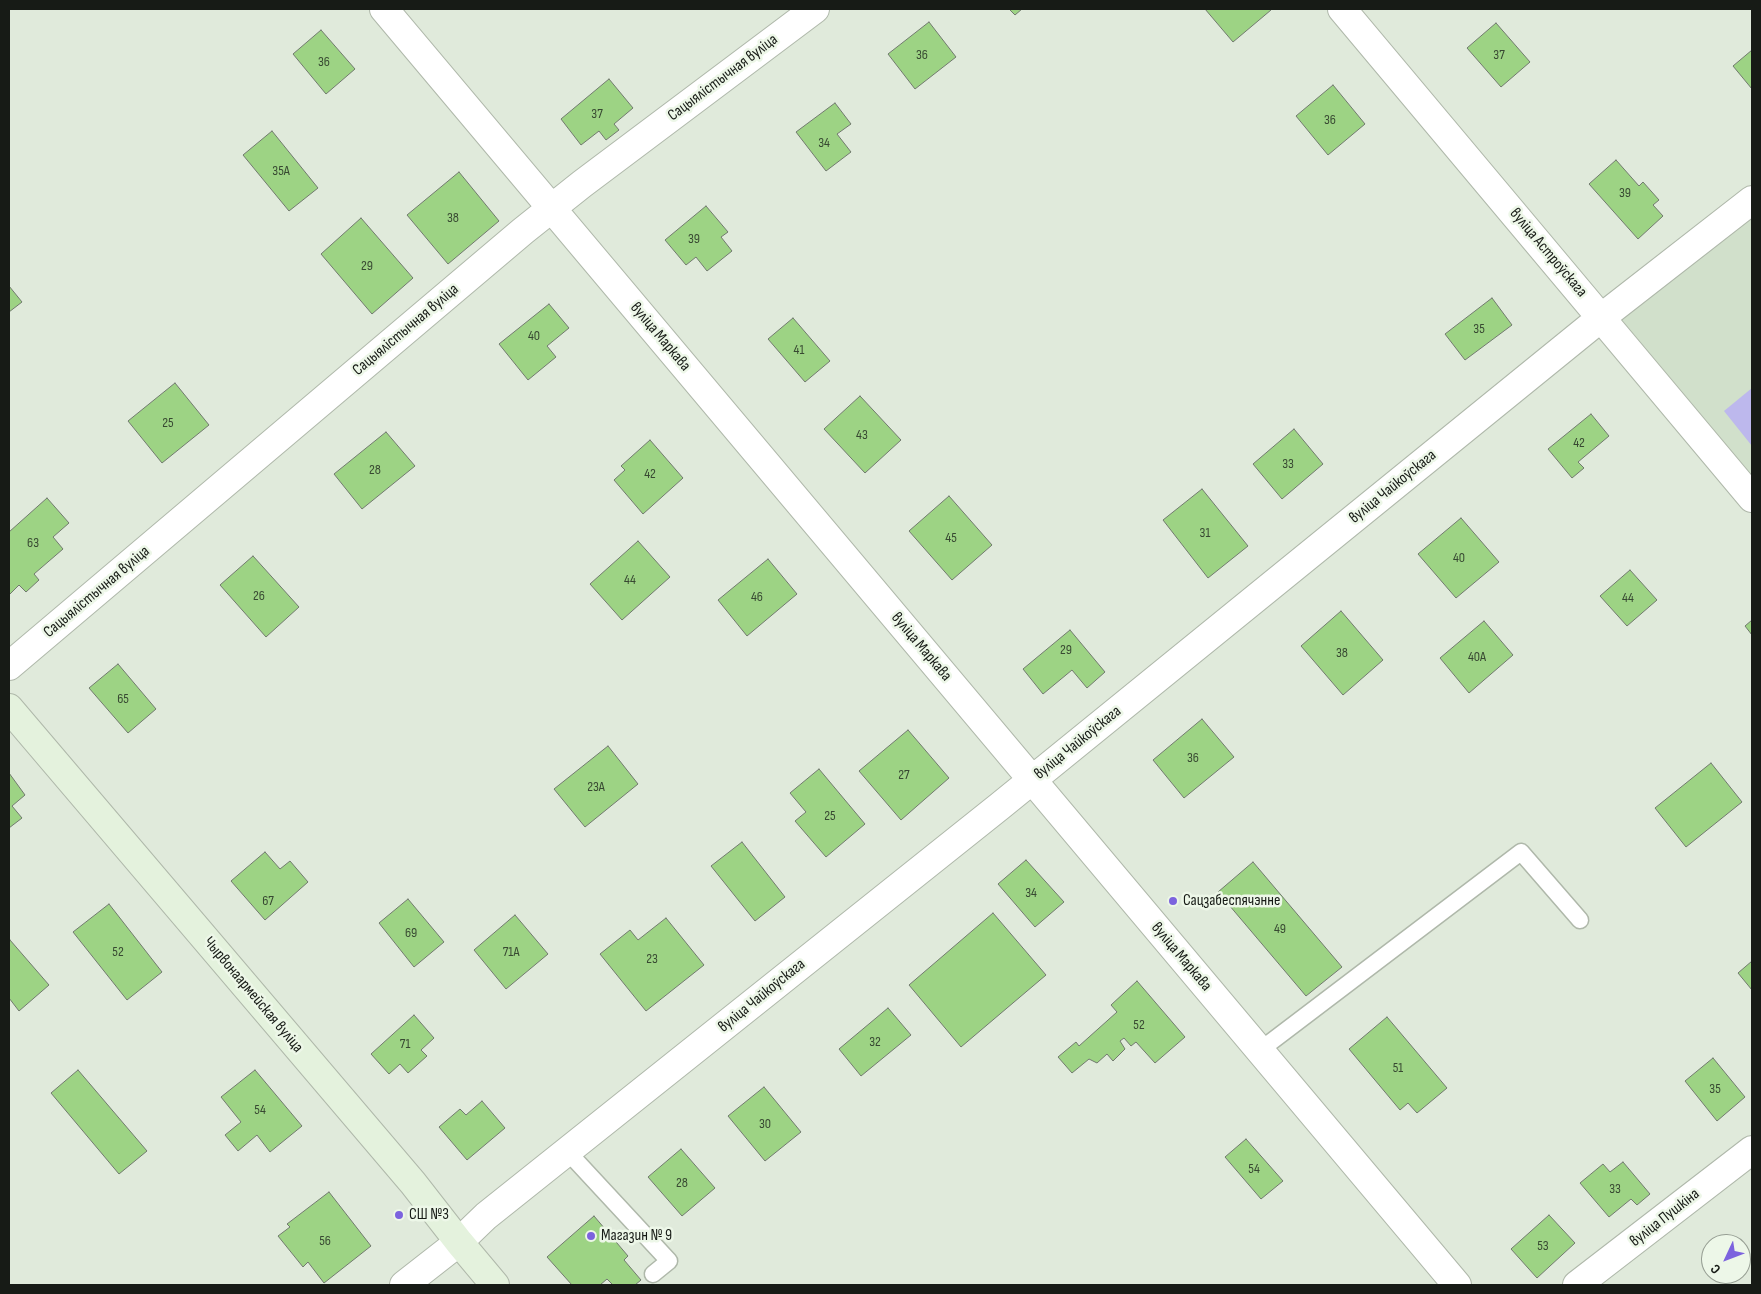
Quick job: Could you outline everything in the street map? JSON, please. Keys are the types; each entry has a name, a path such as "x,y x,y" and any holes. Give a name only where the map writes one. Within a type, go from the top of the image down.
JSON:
{"main road":[{"name":"Чырвонаармейская вуліца","path":"9,708 413,1183 495,1285"}],"street":[{"name":"вуліца Маркава","path":"384,9 1033,779 1456,1285"},
{"name":"Сацыялістычная вуліца","path":"9,666 552,208 815,9"},
{"name":"вуліца Астроўскага","path":"1342,9 1752,498"},
{"name":"вуліца Чайкоўскага","path":"404,1285 459,1242 486,1216 1033,779 1602,317 1752,200"},
{"name":"вуліца Пушкіна","path":"1577,1285 1752,1150"}],"lane":[{"path":"1259,1051 1521,852 1580,920"},
{"path":"567,1151 669,1262 653,1274"}],"shaded area":[{"path":"1752,218 1752,479 1621,320"},
{"path":"1752,388 1752,446 1724,411"}],"building":[{"path":"1009,9 1022,9 1015,15"},
{"path":"1205,9 1270,9 1271,10 1233,42"},
{"path":"929,22 956,57 915,89 888,54"},
{"path":"1496,23 1530,62 1501,87 1467,48"},
{"path":"321,30 355,69 326,94 293,54"},
{"path":"1752,50 1752,89 1733,66"},
{"path":"609,79 633,108 614,124 619,130 606,140 599,131 581,145 561,119"},
{"path":"1333,85 1365,124 1328,155 1296,116"},
{"path":"835,103 851,124 837,134 851,152 826,171 796,132"},
{"path":"272,131 318,188 289,211 243,155"},
{"path":"1616,160 1639,186 1643,182 1659,200 1653,205 1663,216 1638,239 1589,184"},
{"path":"459,172 499,221 448,264 407,215"},
{"path":"706,206 728,232 721,237 732,251 707,271 696,257 686,265 665,240"},
{"path":"361,218 413,278 372,314 321,254"},
{"path":"9,286 22,302 9,312"},
{"path":"1492,298 1512,325 1465,360 1445,334"},
{"path":"549,304 569,328 547,346 556,357 528,380 499,344"},
{"path":"793,318 830,361 805,382 768,339"},
{"path":"175,383 209,425 162,463 128,421"},
{"path":"860,396 901,440 865,473 824,429"},
{"path":"1591,414 1609,436 1578,462 1584,468 1572,478 1548,449"},
{"path":"1294,429 1323,464 1282,499 1253,464"},
{"path":"386,432 415,466 362,509 334,474"},
{"path":"650,440 683,478 643,514 614,480 625,470 621,466"},
{"path":"1202,489 1248,546 1208,578 1163,520"},
{"path":"949,496 992,545 952,580 909,531"},
{"path":"47,498 69,523 53,537 63,549 34,574 39,580 26,592 19,585 9,595 9,532"},
{"path":"1461,518 1499,562 1456,598 1418,554"},
{"path":"638,541 670,577 622,620 590,584"},
{"path":"253,556 299,607 266,637 220,585"},
{"path":"768,559 797,594 747,636 718,600"},
{"path":"1630,570 1657,600 1627,626 1600,596"},
{"path":"1341,611 1383,660 1343,695 1301,646"},
{"path":"1752,620 1752,635 1745,626"},
{"path":"1484,621 1513,655 1469,693 1440,658"},
{"path":"1070,630 1105,672 1087,688 1072,670 1043,694 1023,669"},
{"path":"118,664 156,709 128,733 89,688"},
{"path":"1202,719 1234,757 1184,798 1153,760"},
{"path":"908,730 949,778 901,820 859,771"},
{"path":"608,746 638,784 585,827 554,789"},
{"path":"1711,763 1742,802 1686,847 1655,808"},
{"path":"819,769 865,824 826,857 795,821 806,812 790,793"},
{"path":"9,773 25,795 12,806 22,818 9,828"},
{"path":"742,842 785,897 755,921 711,866"},
{"path":"265,852 280,869 290,861 308,882 265,920 231,881"},
{"path":"1026,860 1064,902 1035,927 998,884"},
{"path":"1253,862 1342,967 1306,996 1218,892"},
{"path":"408,899 444,942 414,967 379,923"},
{"path":"109,904 162,972 127,1000 73,932"},
{"path":"993,913 1046,975 961,1047 909,985"},
{"path":"515,915 548,954 506,989 474,950"},
{"path":"666,918 704,965 646,1011 600,954 630,930 638,940"},
{"path":"10,940 49,985 19,1011 9,998"},
{"path":"1752,961 1752,990 1738,973"},
{"path":"1137,981 1185,1037 1155,1063 1136,1042 1131,1046 1124,1038 1120,1041 1125,1049 1113,1061 1107,1054 1097,1063 1089,1059 1072,1073 1058,1057 1076,1042 1079,1046 1117,1012 1111,1005"},
{"path":"888,1008 911,1035 861,1076 839,1049"},
{"path":"414,1015 434,1038 421,1050 427,1056 408,1073 400,1064 389,1074 371,1054"},
{"path":"1387,1017 1447,1088 1417,1113 1408,1103 1400,1110 1349,1049"},
{"path":"1713,1058 1745,1097 1717,1121 1685,1081"},
{"path":"78,1070 147,1151 119,1174 51,1093"},
{"path":"255,1070 302,1126 270,1152 257,1135 238,1151 225,1135 241,1122 221,1097"},
{"path":"764,1087 801,1132 765,1161 728,1116"},
{"path":"482,1101 505,1128 467,1160 439,1127 460,1109 466,1115"},
{"path":"1246,1139 1283,1181 1261,1199 1225,1157"},
{"path":"681,1149 715,1188 682,1216 648,1177"},
{"path":"1623,1162 1650,1194 1637,1205 1631,1199 1609,1217 1580,1183 1603,1164 1610,1172"},
{"path":"329,1192 371,1246 324,1283 308,1262 303,1267 278,1236 290,1227 287,1224"},
{"path":"1549,1215 1575,1243 1537,1278 1511,1249"},
{"name":"Магазин № 9","path":"594,1216 628,1256 624,1260 641,1280 635,1285 613,1285 607,1279 600,1285 572,1285 547,1257"}],"place":[{"name":"Сацзабеспячэнне","path":"1173,901"},
{"name":"СШ №3","path":"399,1215"},
{"name":"Магазин № 9","path":"591,1236"}]}
